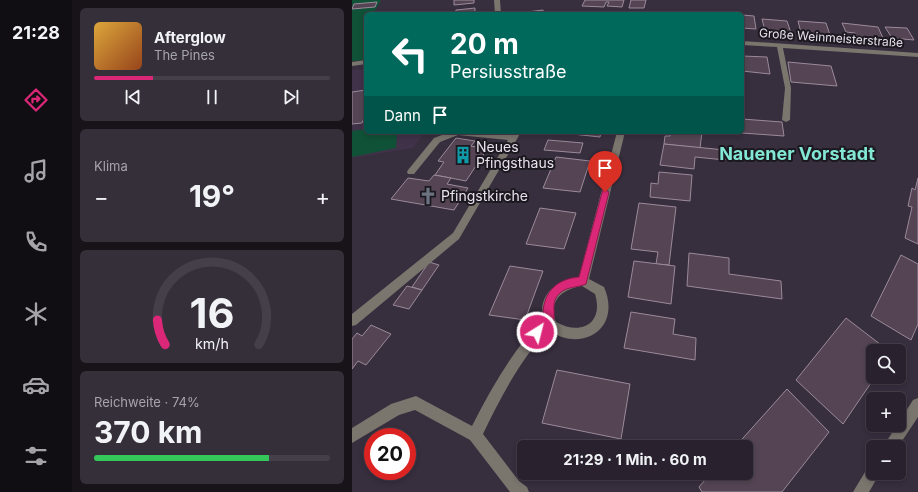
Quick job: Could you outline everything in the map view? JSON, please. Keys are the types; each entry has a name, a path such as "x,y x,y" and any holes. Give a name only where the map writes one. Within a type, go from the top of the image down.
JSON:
{"street":[{"path":"497,0 498,12"},
{"name":"Große Weinmeisterstraße","path":"744,43 918,55"},
{"path":"780,46 788,88 786,120"},
{"path":"352,64 364,62"},
{"path":"411,172 438,140 452,134"},
{"path":"352,321 456,236 515,135 496,134"},
{"path":"583,281 620,134"},
{"path":"583,281 595,286 603,296 605,303 604,310 598,323 586,332 570,335 557,330 548,320 548,307 552,295 557,289 569,282 583,281"},
{"path":"475,435 506,372 548,320"},
{"path":"352,436 396,409 416,403 475,435 514,486 522,492"},
{"path":"895,440 918,405"},
{"path":"860,492 868,480"}],"shaded area":[{"path":"364,69 364,134 424,134 413,148 352,158 352,70"}],"green space":[{"path":"352,0 381,0 374,12 364,12 364,60 352,61"},
{"path":"364,129 364,134 397,134 396,148 352,157 352,131"}],"building":[{"path":"454,0 474,0 474,3 454,5"},
{"path":"585,0 624,0 622,7 607,6 609,2 606,2 604,7 582,6"},
{"path":"631,0 646,0 644,8 629,8"},
{"path":"377,2 375,7 352,9 354,4"},
{"path":"475,8 475,12 456,12 456,10"},
{"path":"543,10 544,12 527,12"},
{"path":"744,15 754,16 756,29 744,28"},
{"path":"762,19 787,21 791,33 765,31"},
{"path":"798,21 826,23 830,35 801,33"},
{"path":"842,23 878,27 883,38 856,36 855,33 846,32"},
{"path":"885,27 907,28 914,40 892,38"},
{"path":"744,56 767,57 770,74 744,71"},
{"path":"788,62 831,66 837,86 791,82"},
{"path":"364,90 364,118 362,123 352,124 352,92"},
{"path":"744,119 782,122 784,136 744,133"},
{"path":"572,134 601,134 600,137"},
{"path":"670,134 702,134 700,148 664,144 665,136 670,136"},
{"name":"Neues Pfingsthaus","path":"456,138 475,141 471,146 487,149 466,181 435,175 444,162 438,161"},
{"path":"548,140 583,143 580,153 544,150"},
{"path":"664,144 725,150 725,160 695,157 694,169 660,165"},
{"path":"556,157 590,161 580,192 543,188"},
{"path":"659,172 692,175 690,201 650,197 651,183 658,184"},
{"name":"Pfingstkirche","path":"434,175 451,178 447,184 468,188 454,210 391,199 408,178 429,181"},
{"path":"918,178 918,244 905,238 912,207 908,206 912,188 915,190"},
{"path":"639,203 676,207 669,265 656,264 658,252 631,249"},
{"path":"540,208 576,213 564,249 526,244"},
{"path":"689,253 729,258 729,274 781,281 782,299 687,286"},
{"path":"901,255 918,264 918,324 911,340 871,316"},
{"path":"634,261 675,266 671,304 628,297"},
{"path":"429,262 439,265 422,290 412,287"},
{"path":"510,266 543,271 525,320 489,315"},
{"path":"407,286 422,290 409,309 393,305"},
{"path":"631,312 675,319 673,334 696,338 695,360 624,348"},
{"path":"846,318 880,344 866,344 866,384 870,384 843,424 796,380"},
{"path":"371,325 391,334 366,365 358,361 352,369 352,339 357,333 362,336"},
{"path":"557,370 630,384 621,439 542,423"},
{"path":"787,389 829,432 782,492 702,492 699,487 705,480 753,480 753,440 741,440"}],"place":[{"name":"Neues Pfingsthaus","path":"463,155"},
{"name":"Pfingstkirche","path":"428,196"}],"district":[{"name":"Nauener Vorstadt","path":"797,154"}],"route":[{"path":"537,332 548,320 547,314 549,301 557,289 569,282 583,281 605,192"}]}
